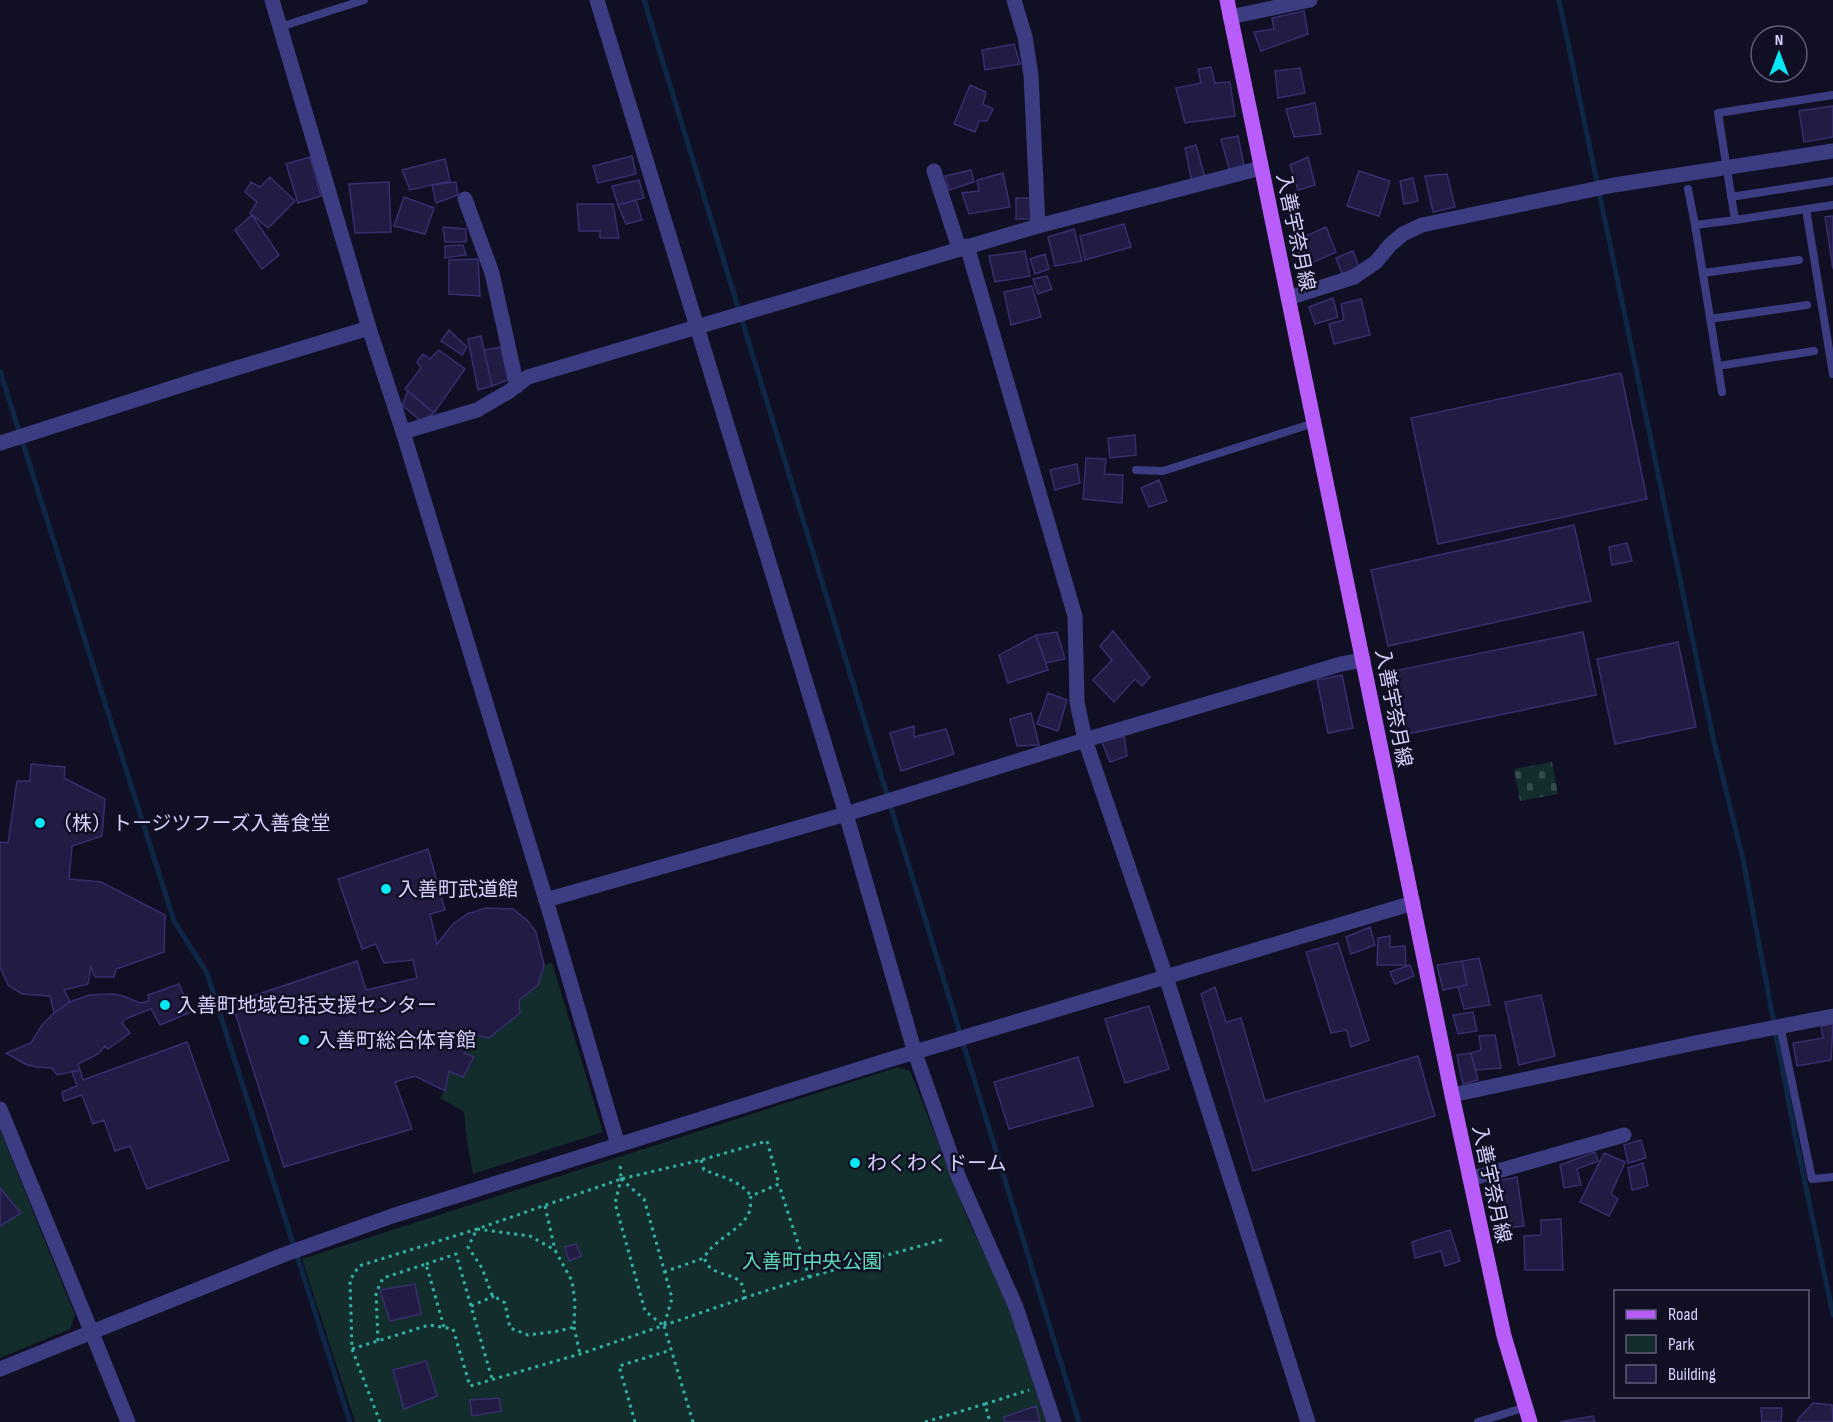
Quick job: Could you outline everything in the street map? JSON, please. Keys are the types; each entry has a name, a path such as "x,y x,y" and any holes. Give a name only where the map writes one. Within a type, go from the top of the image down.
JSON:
{"main road":[{"name":"入善宇奈月線","path":"1227,0 1452,1095 1504,1336 1528,1415"}],"street":[{"path":"272,0 369,328 546,900 618,1145"},
{"path":"597,0 846,814 915,1053 959,1178 1016,1307 1054,1422"},
{"path":"1014,0 1025,37 1030,75 1038,226"},
{"path":"1230,17 1310,0"},
{"path":"1288,298 1354,277 1376,262 1403,234 1422,225 1614,186 1833,151"},
{"path":"403,432 477,410 528,377 963,247 1261,168"},
{"path":"933,171 963,247 1076,616 1077,702 1085,740 1166,977 1308,1422"},
{"path":"465,199 492,273 517,386"},
{"path":"0,443 369,328"},
{"path":"546,900 846,814 1341,664 1363,660"},
{"path":"0,1370 283,1255 381,1220 915,1053 1413,903"},
{"path":"1452,1095 1780,1025 1833,1016"},
{"path":"0,1110 128,1422"},
{"path":"1470,1179 1624,1135"}],"lane":[{"path":"280,27 364,0"},
{"path":"1735,220 1718,112 1833,95"},
{"path":"1731,197 1833,181"},
{"path":"1688,189 1722,392"},
{"path":"1695,225 1833,205"},
{"path":"1806,209 1833,374"},
{"path":"1702,273 1799,260"},
{"path":"1710,319 1807,305"},
{"path":"1718,366 1814,351"},
{"path":"1136,470 1163,471 1314,423"},
{"path":"1780,1025 1812,1179 1833,1177"},
{"path":"1478,1422 1528,1415"}],"path":[{"path":"380,1422 352,1348 350,1280 359,1266 477,1229 621,1179 767,1141 809,1277"},
{"path":"618,1145 621,1179 615,1203 645,1311 664,1326"},
{"path":"664,1272 704,1258 709,1249 741,1224 750,1211 751,1196 744,1186 704,1170 701,1160"},
{"path":"621,1179 644,1199 672,1298 664,1326 693,1422"},
{"path":"751,1196 779,1184"},
{"path":"545,1206 555,1250 572,1281 575,1302 574,1327 580,1354"},
{"path":"477,1229 530,1236 555,1250"},
{"path":"477,1229 468,1247 482,1269 492,1295 505,1303 510,1328 528,1335 574,1327"},
{"path":"352,1348 429,1325 453,1329 470,1386 580,1354 809,1277 945,1239"},
{"path":"378,1341 376,1293 383,1278 456,1254 492,1379"},
{"path":"704,1258 710,1269 739,1280 744,1288 744,1298"},
{"path":"426,1264 444,1327"},
{"path":"471,1306 494,1296"},
{"path":"635,1422 619,1366 671,1350"},
{"path":"925,1422 1029,1390"},
{"path":"985,1404 990,1422"}],"green space":[{"path":"1552,762 1558,794 1520,801 1514,769"},
{"path":"552,963 603,1132 473,1174 464,1112 440,1098 445,1091 449,1071 463,1077 474,1057 464,1053 476,1035 489,1038 520,1014 519,1000 538,985 544,965"},
{"name":"入善町中央公園","path":"898,1067 910,1071 969,1222 1010,1311 1046,1422 355,1422 302,1259"},
{"path":"0,1130 75,1315 70,1329 0,1358"}],"building":[{"path":"1304,11 1308,34 1261,51 1254,32 1274,29 1272,18"},
{"path":"1014,44 1020,64 985,70 982,50"},
{"path":"1211,67 1215,83 1230,82 1235,116 1185,123 1176,88 1201,83 1198,69"},
{"path":"1300,68 1305,93 1278,98 1275,71"},
{"path":"970,85 986,92 983,104 993,109 987,121 979,121 975,132 954,124"},
{"path":"1315,103 1321,134 1294,137 1286,109"},
{"path":"1833,106 1833,137 1804,142 1799,111"},
{"path":"1238,136 1244,166 1229,169 1221,139"},
{"path":"1196,145 1205,178 1192,183 1185,148"},
{"path":"632,156 636,174 598,183 593,166"},
{"path":"310,157 321,196 298,203 286,164"},
{"path":"1308,157 1315,185 1298,190 1290,165"},
{"path":"445,159 450,181 410,190 402,170"},
{"path":"971,170 974,182 949,190 945,176"},
{"path":"1359,171 1390,181 1379,216 1347,206"},
{"path":"1003,173 1010,207 969,214 962,193 979,191 977,180"},
{"path":"1447,174 1455,207 1433,212 1425,176"},
{"path":"270,177 295,201 268,228 250,213 257,202 245,192 251,182 260,187"},
{"path":"1413,178 1418,201 1404,204 1400,181"},
{"path":"639,180 644,198 618,205 612,186"},
{"path":"389,182 391,232 355,233 349,184"},
{"path":"456,182 458,195 436,203 432,185"},
{"path":"404,197 434,208 425,234 394,226"},
{"path":"1016,198 1032,198 1034,219 1016,219"},
{"path":"636,200 642,220 626,224 618,205"},
{"path":"577,204 613,204 619,238 600,238 600,231 579,231"},
{"path":"252,215 279,255 262,269 235,230"},
{"path":"1833,216 1833,269 1825,217"},
{"path":"1124,224 1131,247 1085,260 1080,236"},
{"path":"443,227 466,229 466,242 445,242"},
{"path":"1326,227 1336,252 1303,267 1295,241"},
{"path":"1074,229 1082,261 1055,266 1048,237"},
{"path":"463,245 466,255 445,258 445,246"},
{"path":"1025,251 1030,276 995,282 989,256"},
{"path":"1353,251 1359,267 1342,274 1336,258"},
{"path":"1045,254 1049,269 1035,274 1030,259"},
{"path":"478,259 480,296 449,294 449,260"},
{"path":"1047,276 1052,289 1038,294 1033,279"},
{"path":"1032,286 1041,317 1011,325 1004,292"},
{"path":"1333,298 1338,317 1315,324 1309,307"},
{"path":"1361,299 1370,335 1334,344 1329,324 1344,320 1341,304"},
{"path":"449,330 467,347 462,355 441,341"},
{"path":"481,336 492,386 478,390 468,339"},
{"path":"501,347 508,380 492,386 484,350"},
{"path":"439,350 465,369 434,413 405,389 421,368 417,362 423,354 430,359"},
{"path":"1621,373 1647,499 1438,544 1411,418"},
{"path":"408,391 434,413 421,421 402,405"},
{"path":"1135,435 1136,455 1110,458 1108,438"},
{"path":"1086,458 1106,459 1104,474 1123,475 1122,503 1083,499"},
{"path":"1077,464 1080,483 1055,490 1050,470"},
{"path":"1159,480 1167,501 1149,507 1141,488"},
{"path":"1574,525 1591,601 1388,646 1371,570"},
{"path":"1627,543 1632,561 1612,565 1609,547"},
{"path":"1113,631 1150,677 1142,686 1135,679 1114,702 1093,680 1112,660 1100,646"},
{"path":"1057,632 1065,659 1046,663 1036,635"},
{"path":"1583,632 1596,695 1407,734 1394,671"},
{"path":"1036,635 1048,670 1008,683 999,655"},
{"path":"1678,642 1696,727 1615,744 1597,659"},
{"path":"1342,675 1353,728 1328,733 1317,680"},
{"path":"1048,693 1067,700 1058,731 1037,724"},
{"path":"1031,713 1039,745 1017,746 1010,719"},
{"path":"914,726 914,737 946,729 954,754 901,771 890,733"},
{"path":"1124,736 1127,756 1110,762 1102,742"},
{"path":"31,764 65,767 64,778 105,799 102,836 72,846 69,879 101,882 165,915 164,952 116,969 114,977 95,977 91,967 88,984 64,990 70,1002 54,1013 50,996 22,994 8,985 0,967 0,842 8,843 17,781 30,781"},
{"path":"428,849 445,910 430,914 437,944 452,925 467,914 486,908 513,909 527,920 536,932 544,965 538,985 519,1000 520,1013 489,1038 476,1035 464,1053 474,1057 463,1077 449,1071 445,1091 415,1076 395,1082 412,1129 284,1167 232,1003 357,961 366,990 417,978 413,960 384,963 376,944 362,949 338,879"},
{"path":"1370,927 1375,945 1351,954 1346,937"},
{"path":"1390,936 1390,947 1405,946 1406,965 1377,965 1378,938"},
{"path":"1338,943 1369,1040 1351,1047 1347,1030 1331,1033 1306,952"},
{"path":"1479,958 1490,1005 1464,1009 1458,987 1467,985 1462,961"},
{"path":"1462,961 1467,985 1443,990 1437,965"},
{"path":"1410,965 1414,976 1395,984 1390,972"},
{"path":"179,984 191,1012 160,1025 151,1009 125,1019 122,1023 130,1033 108,1049 105,1046 98,1054 78,1064 80,1070 57,1075 52,1068 25,1064 6,1053 31,1043 42,1025 70,1002 89,995 113,994 140,1003 149,1001 148,995"},
{"path":"1215,987 1226,1022 1241,1018 1265,1101 1418,1056 1435,1116 1253,1171 1201,994"},
{"path":"1541,995 1555,1056 1519,1065 1505,1002"},
{"path":"1149,1006 1169,1069 1125,1083 1105,1019"},
{"path":"1473,1012 1477,1031 1458,1034 1453,1015"},
{"path":"1833,1024 1831,1060 1797,1066 1793,1043 1823,1038 1821,1026"},
{"path":"1495,1035 1501,1068 1475,1070 1471,1053 1481,1050 1479,1036"},
{"path":"187,1042 229,1160 147,1189 130,1146 115,1151 104,1120 93,1124 82,1095 64,1101 62,1092 77,1086 72,1072 80,1070 83,1080"},
{"path":"1471,1053 1478,1080 1463,1084 1457,1055"},
{"path":"1078,1057 1093,1106 1009,1129 994,1082"},
{"path":"1641,1140 1646,1158 1628,1163 1624,1145"},
{"path":"1595,1152 1598,1161 1577,1169 1581,1185 1564,1188 1560,1165"},
{"path":"1604,1153 1625,1162 1611,1194 1618,1199 1609,1216 1580,1202"},
{"path":"1643,1163 1648,1186 1632,1190 1628,1168"},
{"path":"1517,1177 1524,1226 1505,1228 1497,1181"},
{"path":"0,1188 21,1213 0,1226"},
{"path":"1561,1219 1563,1270 1525,1270 1524,1236 1541,1235 1541,1220"},
{"path":"1450,1230 1460,1261 1445,1266 1441,1251 1415,1258 1412,1242"},
{"path":"576,1244 581,1256 569,1261 565,1247"},
{"path":"415,1284 421,1314 390,1321 380,1290"},
{"path":"426,1361 437,1396 404,1409 393,1370"},
{"path":"499,1398 501,1411 472,1416 470,1400"},
{"path":"1813,1403 1832,1405 1833,1422 1797,1422"},
{"path":"1036,1406 1040,1422 1005,1422 1004,1417"},
{"path":"1761,1408 1782,1408 1781,1422 1762,1422"},
{"path":"1593,1416 1595,1422 1560,1422"}],"waterway":[{"path":"644,0 1079,1422"},
{"path":"1559,0 1714,742 1743,859 1795,1135 1833,1315"},
{"path":"0,371 174,921 207,973 350,1422"}],"place":[{"name":"（株）トージツフーズ入善食堂","path":"40,823"},
{"name":"入善町武道館","path":"386,889"},
{"name":"入善町地域包括支援センター","path":"165,1005"},
{"name":"入善町総合体育館","path":"304,1040"},
{"name":"わくわくドーム","path":"855,1163"}]}
